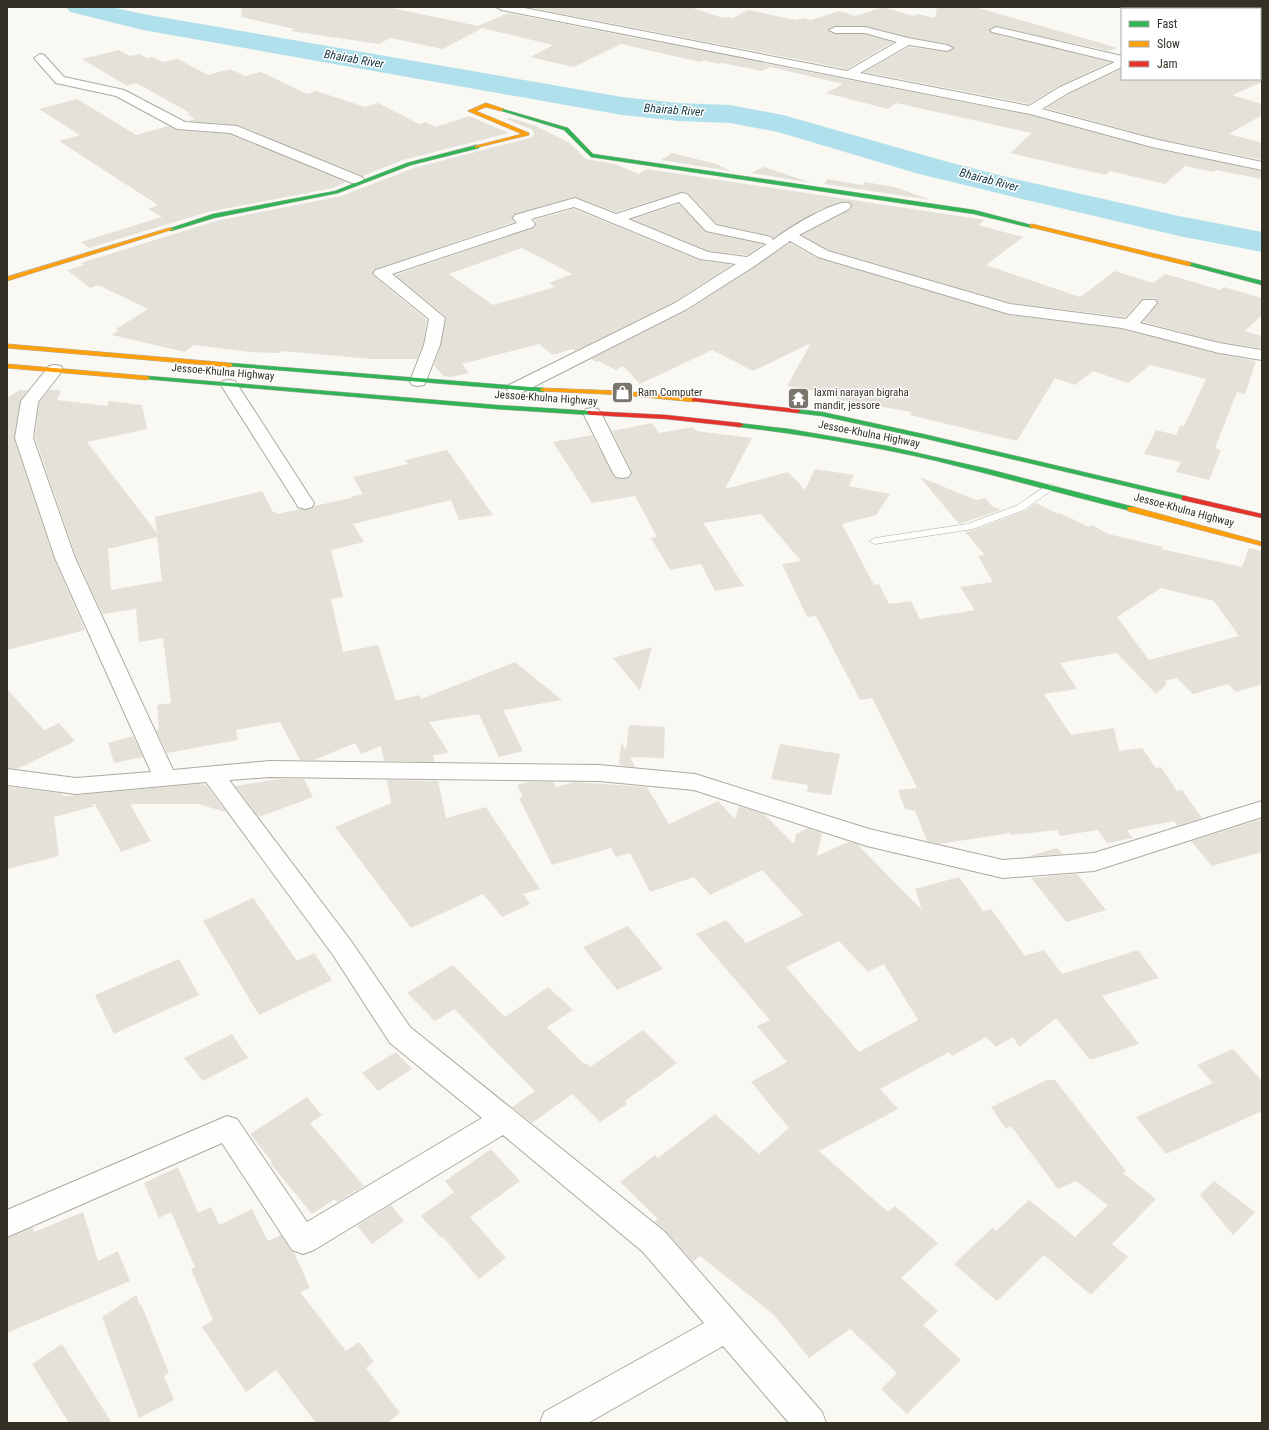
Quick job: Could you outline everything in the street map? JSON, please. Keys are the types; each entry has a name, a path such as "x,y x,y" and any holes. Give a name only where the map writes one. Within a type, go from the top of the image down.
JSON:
{"main road":[{"path":"7,279 213,216 336,192 409,164 527,134 471,111 486,106 566,129 591,155 974,212 1147,253 1262,283"},
{"name":"Jessoe-Khulna Highway","path":"7,346 515,389 622,393 769,407 822,414 923,436 1262,516"},
{"name":"Jessoe-Khulna Highway","path":"7,366 496,407 666,418 752,426 820,436 913,455 1050,487 1262,544"}],"street":[{"path":"502,7 522,9 1031,110 1152,143 1262,166"},
{"path":"835,30 865,30 907,41 947,48"},
{"path":"996,30 1121,60"},
{"path":"848,74 907,41"},
{"path":"40,58 60,80 120,93 182,126 232,129 357,180"},
{"path":"1031,110 1064,90 1121,63"},
{"path":"615,219 682,197 711,228 766,240"},
{"path":"418,381 432,345 437,318 381,273 528,224 520,218 574,202 705,256 751,262"},
{"path":"515,389 681,306 751,262 790,235 844,206"},
{"path":"790,235 823,254 1009,309 1130,325 1219,348 1262,355"},
{"path":"1130,325 1148,304"},
{"path":"55,370 30,401 24,438 65,558 165,778"},
{"path":"229,385 305,503"},
{"path":"592,413 622,473"},
{"path":"7,778 76,786 269,769 599,772 695,782 867,837 1003,869 1094,862 1262,809"},
{"path":"212,774 342,948 400,1035 654,1242 810,1423"},
{"path":"7,1224 226,1128 303,1240 504,1120"},
{"path":"556,1423 727,1327"}],"lane":[{"path":"875,541 969,527 1020,508 1050,487"}],"building":[{"path":"242,7 387,7 478,26 508,13 1030,115 1152,148 1262,171 1262,179 1216,170 1214,172 1185,166 1165,184 1110,171 1106,175 1010,153 1032,133 896,103 888,109 826,93 843,84 770,67 762,71 704,60 700,62 621,44 574,67 530,57 553,45 482,28 443,49 390,38 379,44 291,31 295,29 241,17"},
{"path":"690,7 723,18 733,18 748,10 796,20 803,18 811,20 840,11 855,16 883,7 913,16 918,14 935,18 937,7 975,7 1118,48 1109,51 996,26 989,29 992,33 1110,62 1059,86 1029,104 864,72 909,47 947,52 954,49 947,44 908,37 865,26 835,26 828,29 835,34 865,34 893,42 847,69 532,8"},
{"path":"119,50 130,56 139,54 147,58 152,57 163,62 178,59 208,75 230,69 245,76 261,72 307,94 316,91 365,107 378,103 419,124 425,122 436,127 469,116 509,133 403,160 363,176 238,125 188,121 195,119 187,114 190,113 136,83 127,86 82,59"},
{"path":"1121,69 1121,80 1262,79 1262,82 1232,95 1262,104 1262,115 1229,134 1262,143 1262,160 1154,138 1046,108 1069,94"},
{"path":"77,99 136,135 168,126 177,130 230,134 346,182 333,188 208,212 89,248 81,242 162,217 148,209 158,205 59,141 80,135 39,109"},
{"path":"510,118 534,125 570,143 586,159 615,164 639,174 647,169 985,220 978,225 1023,237 986,265 1080,297 1115,271 1153,283 1166,274 1220,290 1224,287 1262,298 1262,315 1245,331 1262,336 1262,348 1219,342 1143,322 1158,304 1155,298 1142,299 1125,317 1010,303 829,250 802,235 850,210 852,205 849,202 842,202 821,209 773,238 771,236 717,224 688,193 682,192 616,212 575,197 515,214 512,218 514,222 376,269 372,272 375,277 427,320 423,345 417,359 371,359 282,351 280,353 250,352 194,345 185,352 112,335 119,330 116,329 148,309 98,285 90,288 67,270 84,265 81,263 216,221 341,196 414,168 533,137 533,130 506,119"},
{"path":"672,153 716,164 731,171 661,160"},
{"path":"764,167 812,183 751,173"},
{"path":"827,179 862,185 865,182 895,187 931,200 824,184"},
{"path":"679,204 706,232 763,245 747,255 708,251 632,219"},
{"path":"574,209 699,260 732,265 674,302 575,351 572,349 553,355 539,344 462,364 469,373 451,377 443,376 434,365 441,345 446,317 395,275 533,228 536,224 534,220","holes":["522,248 572,274 549,283 555,287 493,305 449,274"]},
{"path":"790,243 818,258 1009,315 1122,329 1219,354 1256,361 1245,394 1237,392 1215,448 1221,450 1209,480 1176,472 1181,462 1144,454 1156,430 1176,435 1181,425 1184,426 1206,379 1150,365 1128,383 1093,371 1075,385 1055,378 1017,441 910,415 912,412 836,399 838,395 787,386 811,343 753,371 712,350 640,384 623,366 616,370 599,361 596,362 591,359 688,310"},
{"path":"20,390 28,390 20,401 14,438 54,559 85,630 7,650 7,398"},
{"path":"49,390 61,390 57,400 108,406 108,401 142,405 147,429 87,442 157,533 155,517 262,491 273,512 276,512 277,514 300,509 305,510 314,506 352,498 351,497 363,494 353,477 408,464 405,460 447,450 493,515 459,520 451,500 353,524 364,542 331,550 343,597 331,599 343,652 378,645 396,701 419,695 421,699 515,662 562,700 503,710 523,751 499,757 479,714 429,722 449,753 433,755 434,762 384,761 381,746 361,754 355,743 314,760 300,760 280,722 236,730 238,740 167,753 156,730 159,729 157,705 171,703 163,638 139,642 136,609 103,614 76,557 35,438 39,403","holes":["157,537 162,581 111,590 108,549"]},
{"path":"652,423 659,433 693,427 696,431 752,438 725,489 788,472 805,490 815,469 854,475 849,486 890,494 876,515 842,524 874,585 879,584 889,604 911,601 920,619 975,610 960,587 993,582 978,556 985,555 965,532 1025,511 1036,503 1089,527 1092,525 1108,534 1163,547 1161,549 1242,567 1249,548 1262,551 1262,684 1236,692 1228,684 1193,694 1177,678 1165,681 1167,684 1156,694 1117,653 1060,663 1077,689 1044,694 1071,735 1114,728 1119,751 1142,748 1156,768 1161,767 1177,791 1182,790 1202,818 1177,826 1174,821 1127,830 1133,838 1107,843 1098,830 1060,836 1058,830 1011,835 1010,833 939,844 927,841 915,811 905,809 898,790 917,788 872,698 860,700 816,616 807,617 782,564 801,561 761,514 703,523 744,586 715,591 701,564 670,570 651,538 657,537 635,496 592,503 553,442 592,435 615,478 628,478 632,472 612,431","holes":["1161,588 1214,601 1239,636 1149,660 1117,617"]},
{"path":"920,477 976,500 985,498 992,506 1001,510 959,524"},
{"path":"652,647 640,691 613,658"},
{"path":"7,689 44,730 59,723 75,741 17,769 7,768"},
{"path":"629,725 665,727 664,758 630,757 635,767 619,765 621,742 626,750"},
{"path":"133,736 143,757 114,763 108,743"},
{"path":"780,744 840,754 831,795 807,792 808,785 771,779"},
{"path":"279,779 304,779 313,797 259,817 235,786"},
{"path":"387,780 438,781 446,818 486,807 540,889 523,894 530,904 502,917 483,894 411,928 335,827 391,803"},
{"path":"528,782 553,782 556,787 575,782 647,787 669,824 718,801 735,819 739,806 764,814 794,844 796,834 808,828 822,833 817,856 848,842 857,844 922,910 915,889 959,877 983,911 991,909 1025,956 1044,950 1062,974 1138,950 1159,978 1102,996 1139,1044 1090,1060 1056,1018 1019,1047 1013,1037 996,1047 986,1037 952,1056 949,1052 880,1089 898,1109 819,1151 888,1212 895,1206 938,1243 901,1278 938,1311 923,1325 961,1360 907,1414 881,1389 897,1373 850,1329 809,1358 774,1315 700,1256 693,1262 666,1231 654,1222 658,1219 620,1182 655,1155 658,1158 715,1114 759,1154 789,1128 751,1082 787,1062 757,1026 770,1020 696,934 726,920 746,943 803,915 762,870 710,895 694,877 650,892 630,853 616,857 611,848 552,865 519,798 523,797 517,785","holes":["839,941 868,972 884,964 918,1020 859,1052 786,967"]},
{"path":"197,784 206,785 226,812 198,804 130,804 151,841 121,852 95,804 90,804 95,806 54,817 59,856 7,869 7,787 58,793 66,796"},
{"path":"1262,819 1262,852 1212,866 1191,841"},
{"path":"1057,848 1062,854 1026,857"},
{"path":"1077,874 1106,910 1066,922 1031,878"},
{"path":"253,898 297,961 314,953 332,980 259,1015 203,921"},
{"path":"628,926 663,969 617,990 583,947"},
{"path":"179,959 199,995 114,1034 95,995"},
{"path":"453,965 505,1017 548,987 573,1010 547,1027 584,1064 586,1063 590,1067 643,1030 677,1063 625,1101 627,1104 600,1122 572,1094 532,1123 512,1107 535,1091 454,1009 435,1021 407,993"},
{"path":"232,1034 248,1058 203,1081 184,1058"},
{"path":"1233,1049 1262,1081 1262,1111 1166,1154 1136,1117 1213,1083 1197,1065"},
{"path":"396,1052 412,1069 378,1091 362,1073"},
{"path":"1047,1080 1055,1080 1126,1171 1123,1173 1156,1199 1112,1244 1128,1257 1091,1295 1044,1255 997,1301 954,1264 992,1228 996,1231 1029,1200 1075,1237 1108,1205 1076,1181 1058,1189 1011,1126 1006,1129 991,1107"},
{"path":"307,1097 322,1115 310,1123 364,1186 337,1202 335,1199 312,1214 270,1163 272,1162 250,1134"},
{"path":"491,1149 520,1181 470,1217 506,1258 479,1279 443,1237 441,1238 421,1216 454,1192 445,1181"},
{"path":"178,1167 198,1213 211,1207 219,1225 252,1209 268,1241 281,1235 291,1251 294,1252 310,1288 300,1292 346,1351 359,1342 374,1362 366,1368 400,1413 387,1423 316,1423 276,1370 246,1392 202,1327 213,1320 191,1269 195,1267 171,1212 159,1218 144,1183"},
{"path":"1214,1181 1255,1212 1233,1235 1200,1195"},
{"path":"391,1205 404,1221 372,1244 357,1226"},
{"path":"83,1212 98,1261 118,1251 130,1281 7,1333 7,1238 33,1227 34,1232"},
{"path":"136,1295 169,1373 164,1376 174,1400 139,1418 102,1317"},
{"path":"62,1344 112,1423 69,1423 32,1364"}],"waterway":[{"name":"Bhairab River","path":"79,7 143,22 622,106 678,112 730,114 783,124 930,167 1010,187 1179,226 1262,242"}],"traffic: fast":[{"path":"501,109 566,129 591,155 974,212 1032,226"},
{"path":"171,229 213,216 336,192 409,164 477,147"},
{"path":"1189,264 1262,283"},
{"path":"230,365 543,390"},
{"path":"147,378 496,407 591,413"},
{"path":"797,411 822,414 923,436 1185,498"},
{"path":"740,425 789,431 887,448 1035,483 1131,509"}],"traffic: slow":[{"path":"477,147 527,134 471,111 486,105 501,109"},
{"path":"1032,226 1189,264"},
{"path":"7,279 171,229"},
{"path":"7,346 230,365"},
{"path":"7,366 147,378"},
{"path":"543,390 622,393 694,400"},
{"path":"1131,509 1262,544"}],"traffic: jam":[{"path":"694,400 797,411"},
{"path":"591,413 666,417 740,425"},
{"path":"1185,498 1262,516"}],"place":[{"name":"Ram Computer","path":"623,392"},
{"name":"laxmi narayan bigraha mandir, jessore","path":"799,398"}]}
